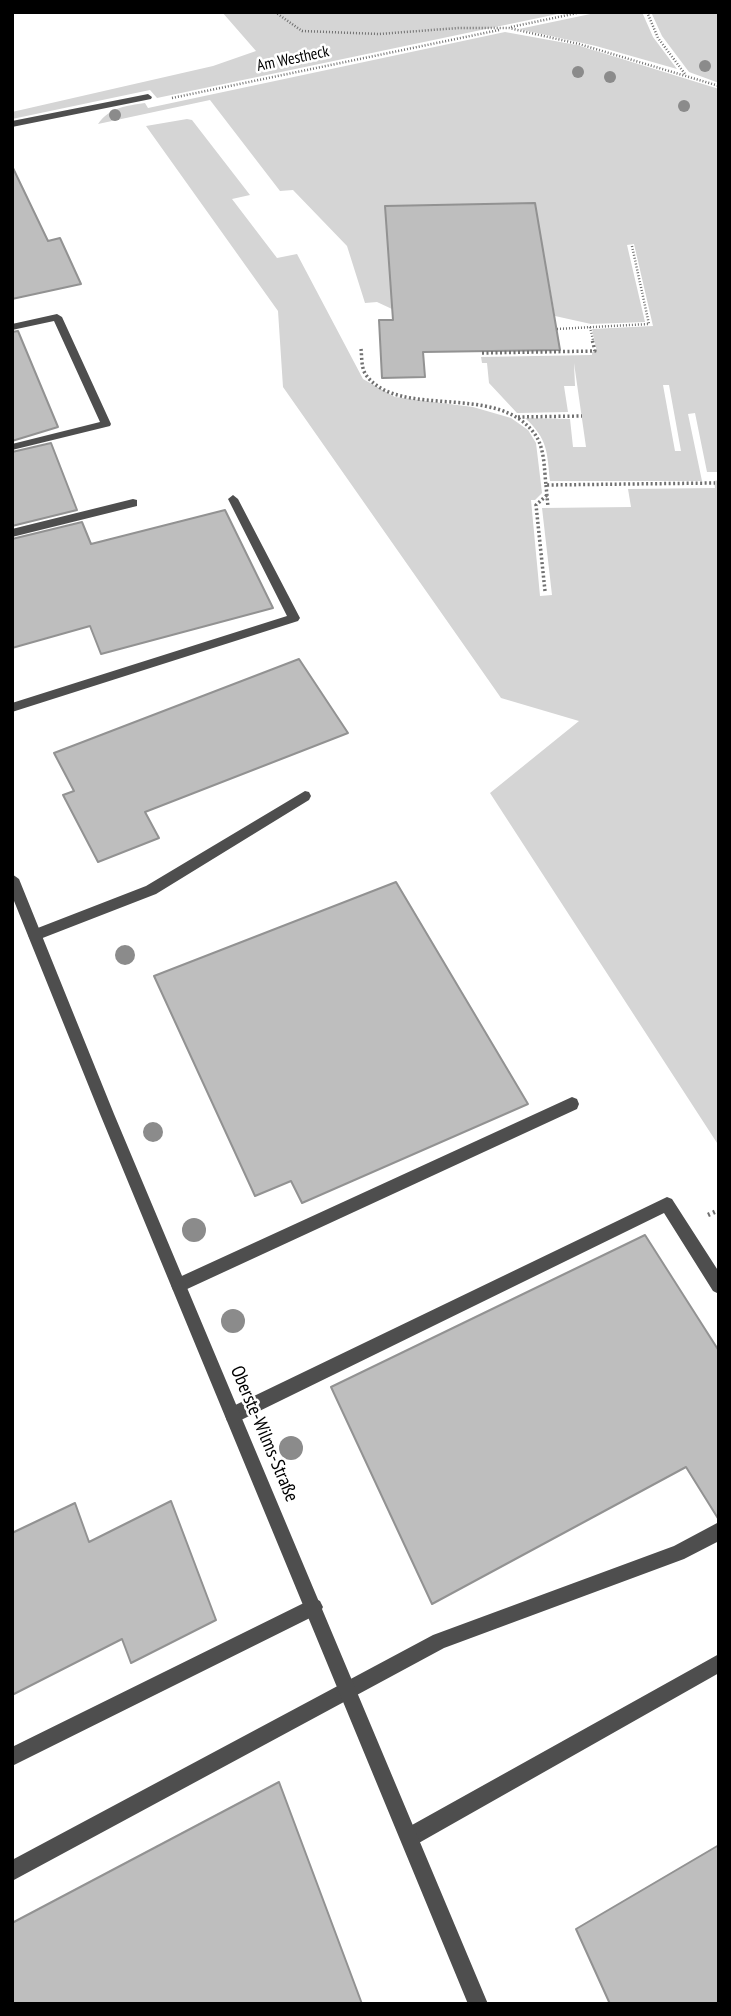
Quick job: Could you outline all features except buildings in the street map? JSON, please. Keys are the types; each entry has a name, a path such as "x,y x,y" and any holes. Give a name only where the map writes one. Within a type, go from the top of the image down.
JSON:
{"street":[{"path":"12,124 148,97"},
{"path":"12,327 57,317 106,424 12,447"},
{"path":"12,708 294,618 233,499"},
{"path":"12,533 133,503"},
{"path":"35,935 150,890 305,796"},
{"name":"Oberste-Wilms-Straße","path":"12,879 478,2004"},
{"path":"179,1285 572,1104"},
{"path":"233,1415 667,1204 719,1286"},
{"path":"12,1871 439,1641 678,1553 719,1531"},
{"path":"12,1757 314,1606"},
{"path":"410,1837 719,1663"}],"path":[{"path":"275,12 302,31 379,34 458,28 509,28 579,44 719,86"},
{"name":"Am Westheck","path":"148,97 152,103 582,12"},
{"path":"647,12 658,38 685,74"},
{"path":"557,329 649,324 632,246"},
{"path":"481,353 595,351 590,327"},
{"path":"361,349 366,374 383,390 399,395 474,405 517,417 582,416"},
{"path":"517,417 527,424 538,439 548,507"},
{"path":"545,485 715,483"},
{"path":"545,591 536,505 547,495"}],"shaded area":[{"path":"222,12 567,12 157,98 150,90 12,119 12,112 213,66 256,51"},
{"path":"600,12 642,12 653,37 677,69 596,46 519,29"},
{"path":"651,12 719,12 719,83 689,72 662,36"},
{"path":"505,32 577,45 719,89 719,472 707,472 695,413 688,414 702,481 550,481 545,446 525,418 570,419 573,447 586,447 574,363 575,386 564,386 568,412 517,413 489,383 487,363 482,363 481,357 592,355 592,352 597,352 592,329 653,326 634,244 627,245 645,322 591,324 555,316 535,203 385,206 392,309 377,302 365,303 347,246 293,190 280,191 210,100 98,124 119,108 145,103 148,108","holes":["663,385 669,385 681,451 675,451"]},
{"path":"192,120 250,195 232,199 277,258 297,254 363,379 395,397 473,407 511,418 528,430 536,443 542,493 535,500 531,500 540,596 552,595 542,508 631,507 628,489 715,488 714,481 719,480 719,1146 490,793 579,721 501,698 283,387 278,311 146,126"}]}
